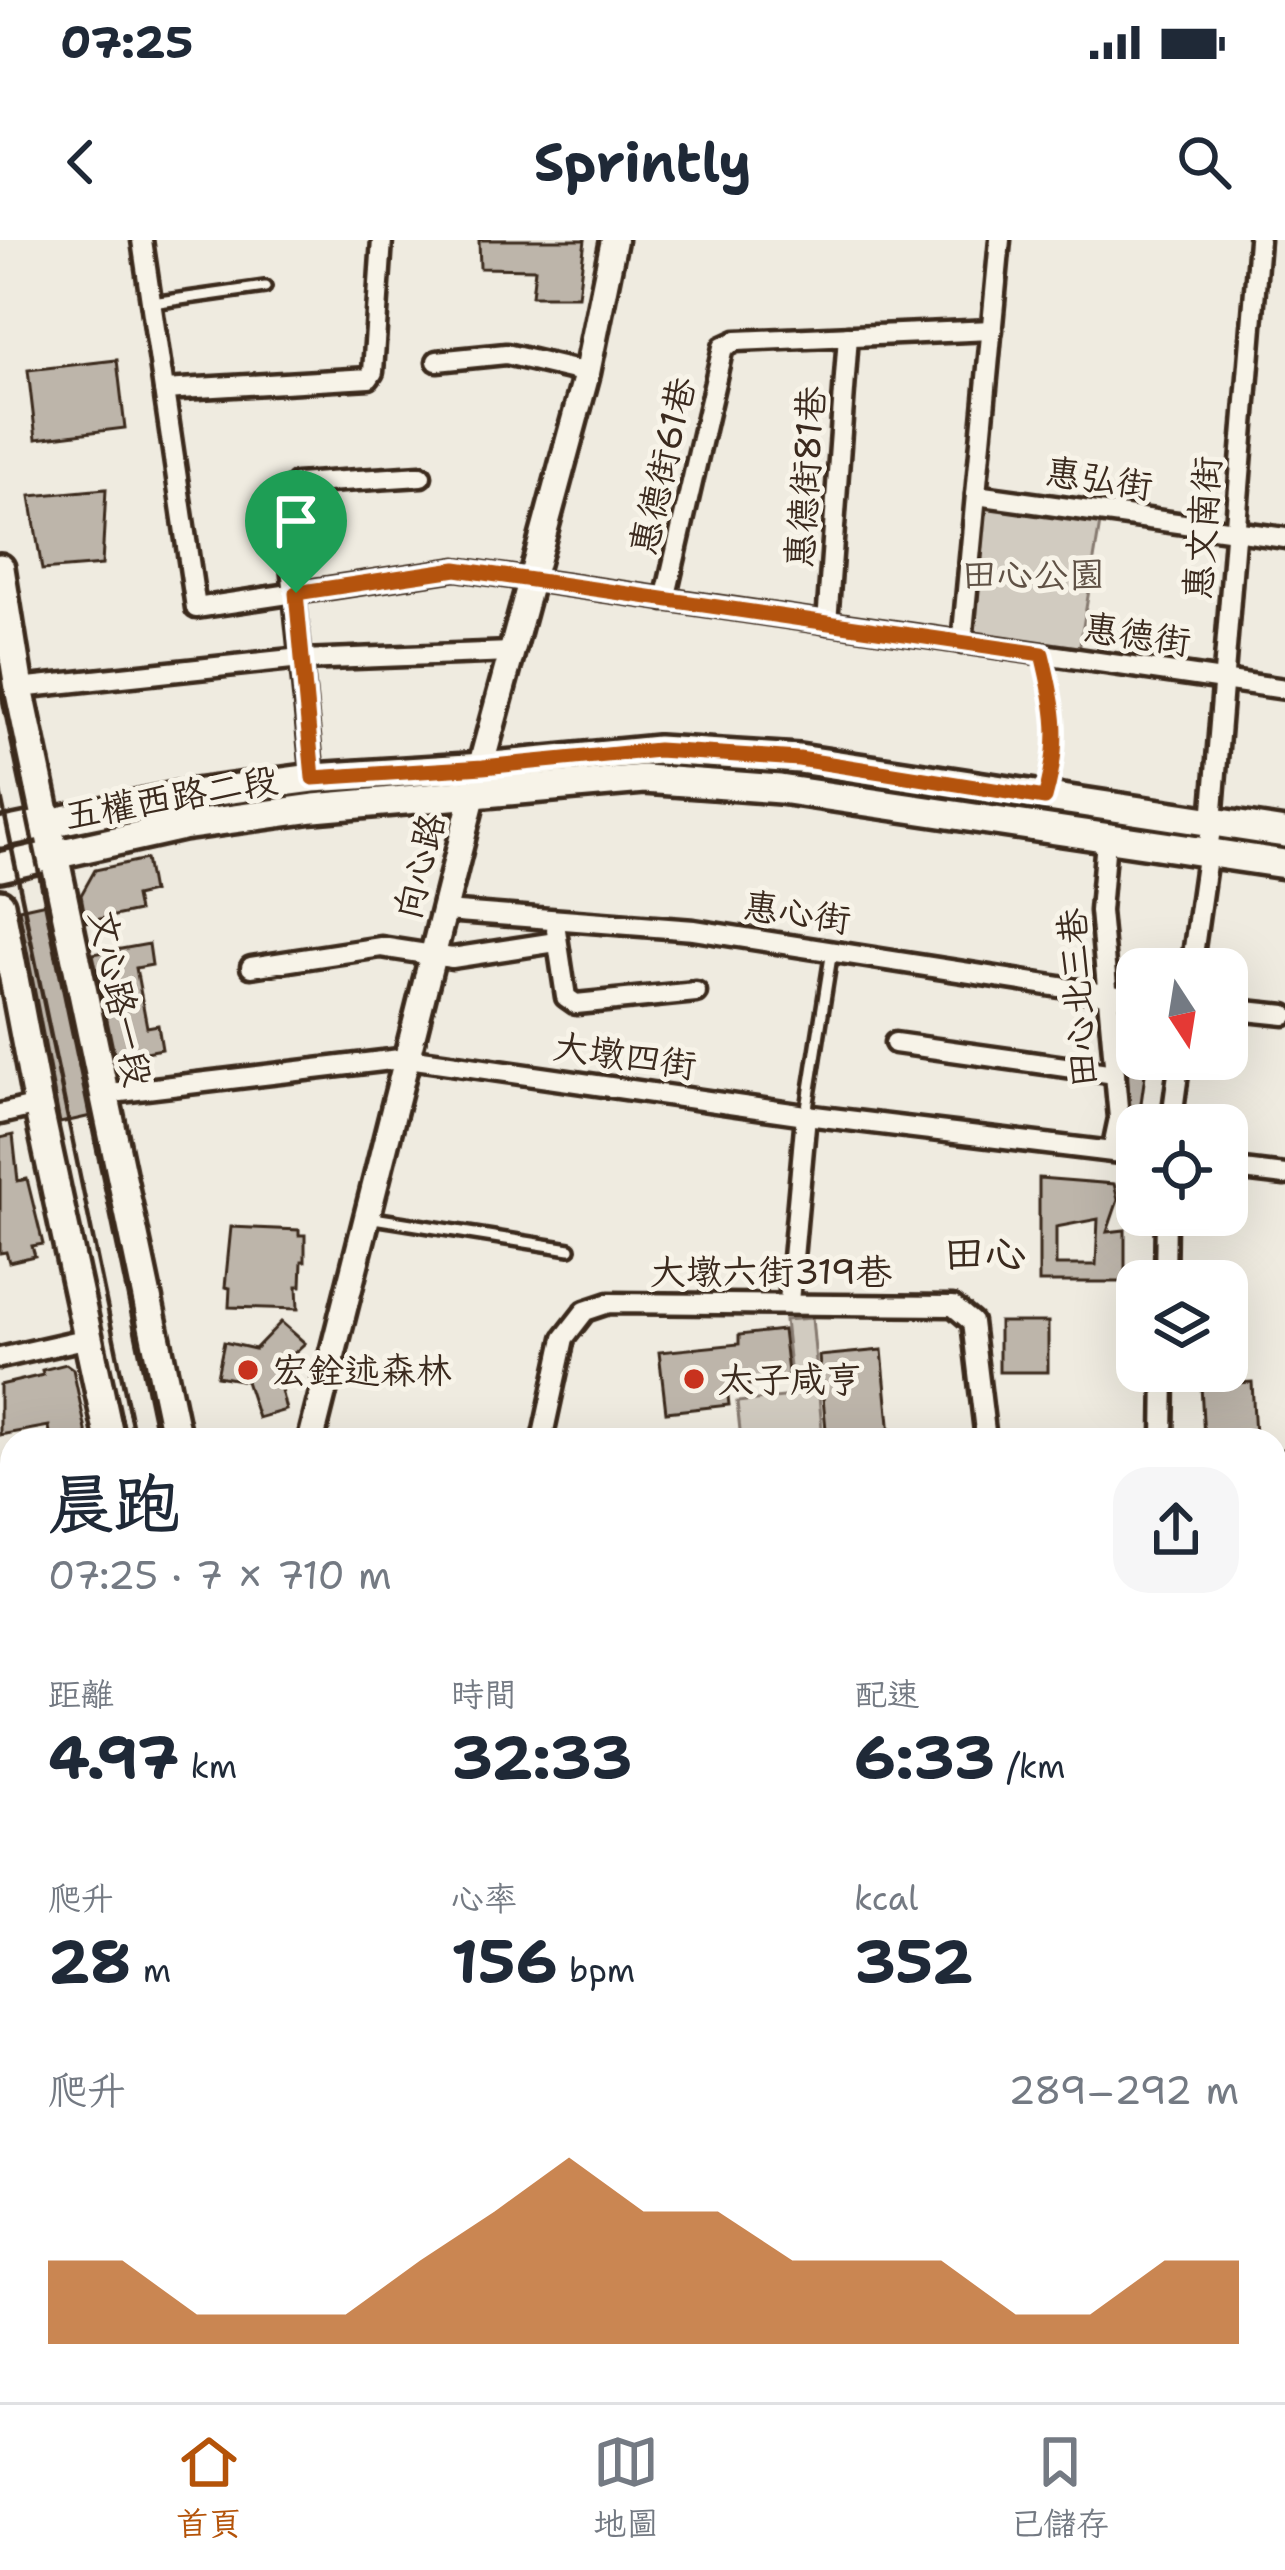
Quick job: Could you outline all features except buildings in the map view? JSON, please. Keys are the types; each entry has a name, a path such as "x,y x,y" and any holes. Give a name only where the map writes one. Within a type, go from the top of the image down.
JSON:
{"main road":[{"name":"文心路一段","path":"0,568 20,688 174,1428"},
{"name":"五權西路二段","path":"0,832 180,796 313,778 658,750 799,759 1285,833"},
{"name":"五權西路二段","path":"0,867 183,826 314,808 644,779 780,789 1285,864"},
{"path":"0,904 107,1428"}],"street":[{"path":"142,240 164,390 369,378 382,240"},
{"name":"向心路","path":"314,1428 473,795 586,373 614,240"},
{"path":"962,643 1000,240"},
{"name":"惠文南街","path":"1194,948 1212,822 1258,240"},
{"name":"惠德街81巷","path":"723,347 736,341 992,330"},
{"name":"惠德街81巷","path":"827,623 848,336"},
{"name":"惠德街61巷","path":"665,600 723,347"},
{"path":"436,361 506,354 586,373"},
{"name":"惠德街","path":"164,390 196,608 456,569 1285,689"},
{"path":"313,778 284,498 296,484 421,476"},
{"name":"惠弘街","path":"976,495 1285,538"},
{"path":"20,688 302,659 511,652"},
{"name":"田心北三巷","path":"1106,840 1100,910 1119,1118 1112,1151"},
{"name":"惠心街","path":"445,911 629,922 1116,996"},
{"path":"556,919 566,997 576,1004 696,992"},
{"path":"251,968 381,947 452,958 556,941"},
{"path":"1248,1011 1285,1015"},
{"path":"895,1043 1114,1074"},
{"name":"大墩四街","path":"104,1094 408,1058 1116,1152"},
{"path":"0,1114 38,1106"},
{"path":"788,1302 806,1114"},
{"path":"1248,1171 1285,1175"},
{"name":"大墩六街319巷","path":"545,1428 565,1338 585,1311 609,1303 788,1302 953,1306 972,1322 985,1428"},
{"path":"0,1358 88,1338"},
{"path":"1163,1428 1164,1392"}],"lane":[{"path":"152,303 265,286"},
{"path":"1042,654 1058,732 1045,798"},
{"path":"806,1114 832,950"},
{"path":"367,1217 570,1249"}],"green space":[{"name":"田心公園","path":"983,501 1101,517 1079,651 981,637 970,626"},
{"path":"812,1318 822,1428 740,1428 737,1402 793,1396 785,1320"}],"railway":[{"path":"0,687 155,1428"},
{"path":"0,792 132,1428"}],"place":[{"name":"宏銓述森林","path":"248,1370"},
{"name":"太子咸亨","path":"694,1379"}],"district":[{"name":"田心","path":"985,1253"}],"route":[{"path":"456,569 1042,654 1058,732 1056,759 1045,798 799,759 658,750 313,778 296,593 456,569"}]}
